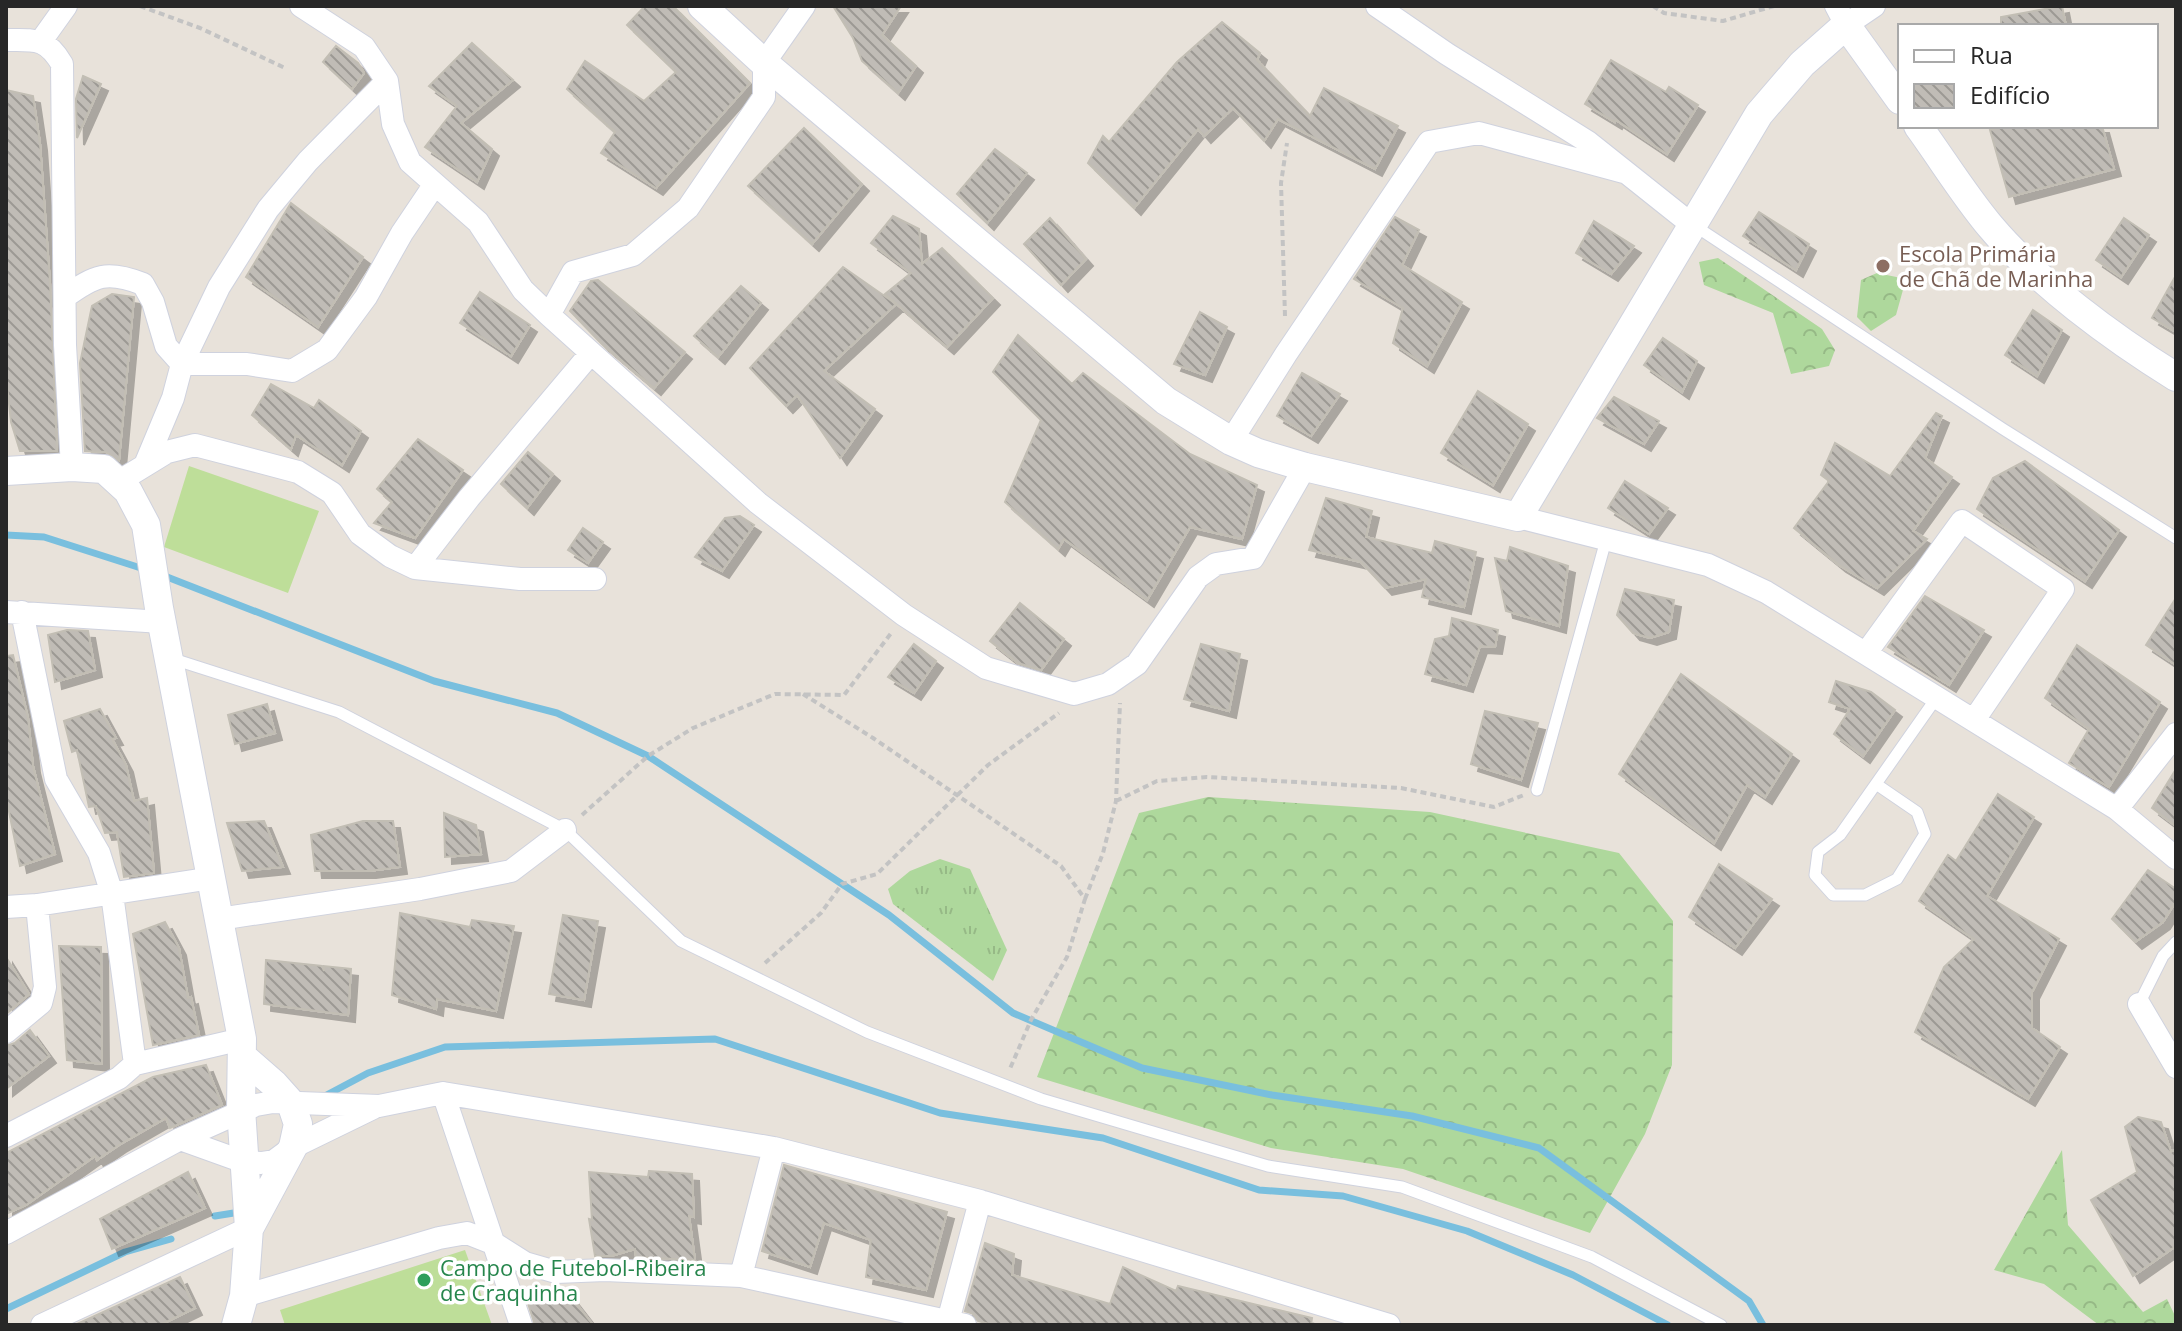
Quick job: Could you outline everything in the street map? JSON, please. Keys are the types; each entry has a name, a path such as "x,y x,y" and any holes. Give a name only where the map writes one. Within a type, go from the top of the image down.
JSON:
{"street":[{"path":"41,41 66,6"},
{"path":"301,6 364,47 387,81 393,124 410,162 478,222 523,290 758,503 904,615 986,668 1074,694 1108,684 1137,664 1198,577 1216,564 1253,558 1305,467"},
{"path":"702,6 764,63 1154,392 1231,441 1305,467 1708,565 1766,592 2117,809 2176,858"},
{"path":"549,315 573,272 633,255 688,208 764,97 764,63 804,6"},
{"path":"1377,6 1447,54 1588,142 1691,224"},
{"path":"1518,517 1759,114 1841,16 1874,6"},
{"path":"1841,16 1898,97"},
{"path":"6,40 41,41 54,51 62,64 65,297 72,467"},
{"path":"145,465 173,398 182,364 219,287 268,209 308,161 387,81"},
{"path":"1919,128 1990,226 2048,283 2176,377"},
{"path":"1231,441 1429,142 1479,133 1627,173"},
{"path":"65,297 89,279 120,275 143,284 153,302 166,346 182,364 247,364 292,371 327,350 366,297 402,233 435,184"},
{"path":"415,568 469,498 591,353"},
{"path":"118,482 167,452 195,445 298,472 332,493 360,534 390,556 415,568 520,579 595,579"},
{"path":"6,471 72,467 104,469 128,491 146,525 243,1048 241,1109 249,1228 244,1296 236,1325"},
{"path":"1866,653 1962,521 2063,589 1974,720"},
{"path":"135,1064 112,894 99,853 56,779 14,612 161,615"},
{"path":"2117,809 2176,734"},
{"path":"219,919 420,889 511,871 565,830"},
{"path":"6,907 212,878"},
{"path":"6,1032 41,1003 45,987 37,905"},
{"path":"2139,1004 2176,1067"},
{"path":"6,1136 119,1078 135,1064 243,1048"},
{"path":"42,1325 249,1228 293,1147 298,1124 291,1103 243,1048"},
{"path":"443,1093 521,1325"},
{"path":"6,1233 241,1109 291,1103 379,1106 443,1093 774,1148 980,1201 1354,1320 1389,1325"},
{"path":"180,1139 244,1162 274,1161 293,1147 379,1106"},
{"path":"741,1276 774,1148"},
{"path":"244,1296 439,1238 467,1233 495,1244 525,1263 556,1272 605,1270 741,1276 953,1324 980,1201"}],"lane":[{"path":"1691,224 2003,429 2176,538"},
{"path":"1537,790 1606,540"},
{"path":"170,658 339,712 565,830 681,941 867,1032 1041,1099 1268,1166 1402,1187 1592,1257 1721,1325"},
{"path":"1876,784 1917,812 1925,834 1897,879 1865,895 1833,895 1815,875 1818,852 1840,835 1937,697"},
{"path":"2139,1004 2163,956 2176,942"}],"path":[{"path":"140,6 200,28 285,68"},
{"path":"1653,6 1664,13 1723,21 1774,6"},
{"path":"1286,354 1281,183 1287,143"},
{"path":"565,830 648,756 693,728 775,694 844,695 904,615"},
{"path":"1004,1084 1031,1020 1067,957 1103,853 1116,801 1119,706 1128,671"},
{"path":"751,976 821,913 842,884 877,874 988,765 1045,725 1087,690"},
{"path":"803,694 1061,866 1085,899"},
{"path":"1116,801 1157,781 1207,777 1401,788 1494,807 1537,790"}],"green space":[{"path":"1718,258 1822,329 1835,350 1829,366 1791,374 1773,313 1704,285 1699,262"},
{"path":"1877,273 1906,279 1896,315 1871,331 1857,317 1861,280"},
{"path":"189,466 319,511 288,593 164,547"},
{"path":"1208,797 1430,812 1619,853 1673,921 1672,1065 1645,1134 1590,1233 1403,1169 1271,1148 1037,1077 1139,813"},
{"path":"940,859 970,869 1007,950 993,981 893,904 888,889 910,871"},
{"path":"2062,1150 2068,1225 2143,1312 2167,1299 2176,1325 2099,1325 2044,1284 1994,1270"},
{"name":"Campo de Futebol-Ribeira de Craquinha","path":"465,1250 492,1325 285,1325 280,1310"}],"building":[{"path":"645,6 673,6 750,83 656,188 601,153 615,132 567,89 585,61 644,101 676,72 627,25"},
{"path":"833,6 901,6 882,35 916,66 898,93 862,61 853,38"},
{"path":"2062,6 2066,24 2001,24 2001,17"},
{"path":"1222,22 1260,53 1257,60 1310,116 1324,88 1398,126 1375,169 1278,119 1264,141 1233,108 1204,136 1198,129 1134,208 1088,163 1103,136 1109,142 1177,62"},
{"path":"472,43 513,80 461,123 492,149 477,182 425,147 457,106 429,86"},
{"path":"336,46 358,63 364,73 352,89 323,62"},
{"path":"1611,60 1666,92 1669,87 1698,105 1667,154 1616,120 1585,104"},
{"path":"83,76 101,84 77,138 76,99"},
{"path":"6,90 33,96 40,143 57,451 20,451 11,422 6,376"},
{"path":"804,128 862,184 812,244 748,186"},
{"path":"2103,128 2114,169 2009,197 1990,130"},
{"path":"995,149 1027,173 987,223 957,194"},
{"path":"291,203 363,257 318,327 246,277"},
{"path":"1759,212 1809,244 1796,270 1743,236"},
{"path":"893,216 919,229 922,264 942,248 993,298 947,347 885,294 911,273 871,243"},
{"path":"1395,217 1419,230 1402,265 1462,302 1427,366 1393,343 1403,308 1354,279"},
{"path":"1050,218 1086,259 1061,285 1024,244"},
{"path":"2124,218 2149,235 2121,277 2096,260"},
{"path":"1594,221 1634,246 1611,274 1576,253"},
{"path":"843,267 896,304 824,371 875,409 840,458 797,395 786,406 750,368"},
{"path":"2176,275 2176,332 2152,318"},
{"path":"598,280 685,352 654,388 601,343 570,311 591,281"},
{"path":"741,286 761,303 718,357 694,336"},
{"path":"480,292 530,325 511,356 460,323"},
{"path":"112,294 134,297 119,460 106,452 85,451 80,363 92,306"},
{"path":"2033,310 2062,330 2037,376 2005,355"},
{"path":"1200,312 1227,327 1205,375 1174,364"},
{"path":"1018,335 1072,384 1083,373 1190,454 1257,485 1242,539 1190,527 1147,600 1064,539 1058,549 1005,502 1041,420 993,372"},
{"path":"1663,338 1697,361 1682,392 1644,365"},
{"path":"1302,373 1340,394 1311,436 1277,416"},
{"path":"271,384 314,408 319,400 361,431 342,465 296,435 291,449 252,415"},
{"path":"1478,391 1528,424 1493,485 1441,453"},
{"path":"1614,397 1659,421 1644,444 1597,418"},
{"path":"1936,413 1942,416 1925,458 1952,477 1913,531 1927,539 1877,588 1839,565 1794,528 1829,481 1821,475 1835,443 1890,476"},
{"path":"418,439 463,470 415,538 374,523 392,502 377,489"},
{"path":"528,452 553,474 527,508 501,484"},
{"path":"2025,461 2119,530 2085,581 1977,509 1993,478"},
{"path":"1625,481 1668,508 1649,534 1608,508"},
{"path":"1326,498 1372,511 1366,537 1432,553 1435,541 1476,552 1464,607 1422,597 1426,579 1385,588 1361,562 1309,550"},
{"path":"740,516 754,525 722,571 695,557 725,518"},
{"path":"583,528 603,542 588,563 568,550"},
{"path":"1510,547 1568,566 1559,626 1506,611 1495,558 1507,561"},
{"path":"1625,589 1674,600 1669,632 1650,638 1633,633 1617,615"},
{"path":"1925,596 1984,630 1949,685 1888,647"},
{"path":"2176,598 2176,665 2146,645"},
{"path":"1020,603 1064,639 1041,670 1018,663 990,641"},
{"path":"1452,618 1498,630 1495,647 1480,646 1466,685 1425,674 1435,639 1449,636"},
{"path":"67,630 88,631 95,670 55,682 48,635"},
{"path":"914,644 936,661 914,693 888,677"},
{"path":"1201,644 1240,654 1229,711 1184,699"},
{"path":"2077,645 2160,702 2109,787 2069,763 2089,729 2045,698"},
{"path":"13,655 28,718 33,766 55,854 20,866 6,797 6,656"},
{"path":"1681,674 1792,754 1765,797 1747,785 1714,843 1619,774"},
{"path":"1836,681 1871,692 1895,710 1863,756 1834,734 1850,709 1829,702"},
{"path":"267,704 275,733 235,744 228,715"},
{"path":"100,709 126,765 134,801 147,798 154,873 124,877 117,832 105,833 96,806 89,807 77,750 72,752 64,721"},
{"path":"1485,711 1538,723 1521,780 1471,764"},
{"path":"2176,769 2176,826 2152,808"},
{"path":"1998,794 2034,817 1987,896 2059,939 2032,992 2032,1028 2060,1047 2028,1099 1915,1032 1944,967 1974,939 1919,901 1948,855 1956,861"},
{"path":"444,813 476,825 481,854 445,857"},
{"path":"264,821 283,867 242,871 227,823"},
{"path":"363,821 393,821 400,867 369,871 315,871 311,835"},
{"path":"1719,864 1772,899 1735,948 1689,917"},
{"path":"2148,870 2176,889 2176,901 2163,922 2135,942 2112,919"},
{"path":"400,913 470,927 472,920 514,926 496,1011 437,999 436,1009 392,995"},
{"path":"563,915 598,921 584,1000 549,994"},
{"path":"165,922 179,948 188,998 191,997 199,1035 153,1045 133,934"},
{"path":"59,946 101,947 102,1064 67,1060"},
{"path":"6,957 29,994 6,1014"},
{"path":"266,960 322,966 324,971 324,966 351,969 348,1015 264,1004"},
{"path":"30,1030 49,1056 6,1089 6,1046 15,1043"},
{"path":"206,1065 222,1105 170,1128 166,1118 97,1160 95,1156 26,1205 6,1214 6,1153 153,1077"},
{"path":"2138,1117 2161,1122 2171,1152 2176,1149 2176,1246 2133,1276 2091,1200 2137,1172 2125,1127"},
{"path":"784,1165 947,1212 926,1290 866,1277 871,1240 824,1223 810,1267 762,1251"},
{"path":"649,1171 692,1174 694,1217 689,1216 695,1260 636,1257 635,1249 611,1256 595,1256 589,1219 592,1220 589,1172 648,1177"},
{"path":"188,1172 205,1208 112,1249 100,1219"},
{"path":"985,1243 1014,1254 1012,1275 1110,1304 1123,1267 1176,1291 1178,1286 1312,1318 1311,1325 993,1325 978,1321 974,1314 965,1311"},
{"path":"180,1277 195,1308 160,1325 75,1325"},
{"path":"565,1289 593,1325 535,1325 526,1297"}],"waterway":[{"path":"6,535 44,537 147,570"},
{"path":"162,575 434,681 557,713 648,756 889,915 1013,1013 1142,1068 1272,1095 1412,1116 1539,1148 1749,1301 1763,1325"},
{"path":"321,1098 368,1073 445,1047 715,1039 940,1113 1103,1138 1259,1190 1343,1196 1467,1231 1573,1275 1668,1325"},
{"path":"215,1216 240,1212"},
{"path":"6,1309 125,1252 171,1239"}],"place":[{"name":"Escola Primária de Chã de Marinha","path":"1883,266"},
{"name":"Campo de Futebol-Ribeira de Craquinha","path":"424,1280"}]}
